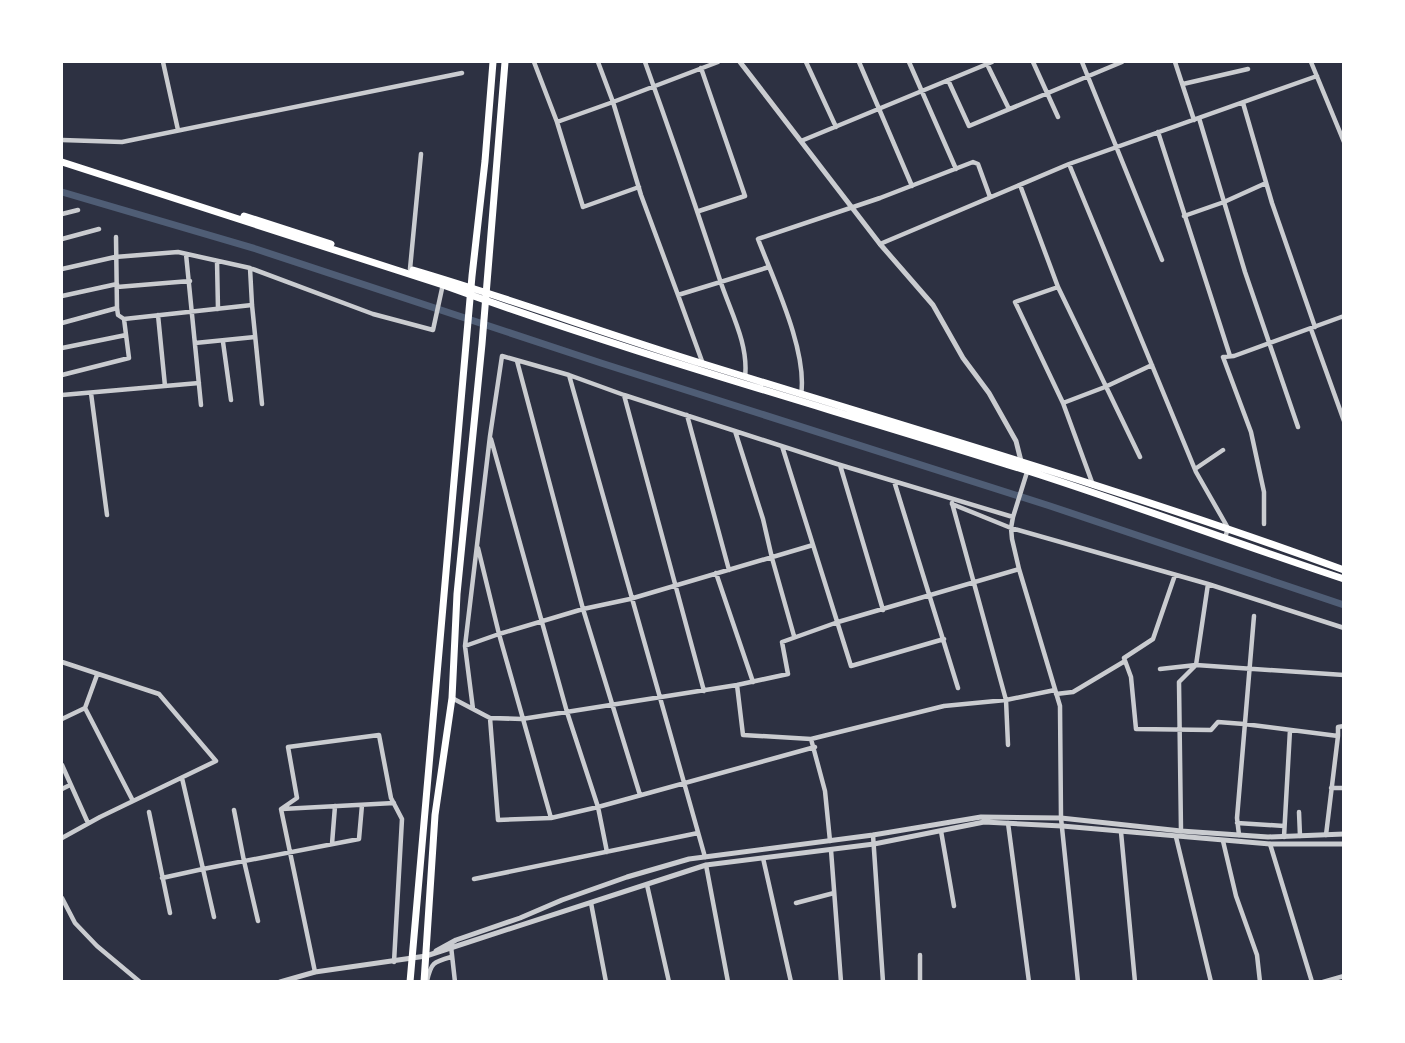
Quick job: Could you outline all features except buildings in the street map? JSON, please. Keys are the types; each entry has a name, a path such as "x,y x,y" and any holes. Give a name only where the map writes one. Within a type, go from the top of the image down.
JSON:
{"main road":[{"path":"410,981 472,276 494,62"},
{"path":"425,981 435,815 452,698 457,594 482,344 505,62"},
{"path":"62,160 410,269 502,306 1093,485 1228,528 1344,570"},
{"path":"62,160 745,377 801,398 1021,461 1028,467 1344,579"}],"street":[{"path":"163,62 178,130"},
{"path":"534,62 557,122 583,207 639,187"},
{"path":"598,62 639,187 703,364"},
{"path":"645,62 699,211 747,361 745,377"},
{"path":"557,122 718,62"},
{"path":"740,62 880,244 933,305 963,358 989,393 1011,431 1021,461"},
{"path":"806,62 836,127"},
{"path":"860,62 912,186"},
{"path":"909,62 956,169"},
{"path":"801,141 988,62 1010,109"},
{"path":"1033,62 1058,117"},
{"path":"1082,62 1162,260"},
{"path":"948,80 969,126 1122,62"},
{"path":"1175,62 1197,119 1245,272 1298,428"},
{"path":"1311,62 1344,142"},
{"path":"699,211 745,196 701,68"},
{"path":"1183,84 1248,69"},
{"path":"62,140 122,142 462,73"},
{"path":"880,244 1069,164 1317,76"},
{"path":"1243,103 1266,183 1344,421"},
{"path":"1158,132 1230,357"},
{"path":"410,269 421,154"},
{"path":"801,398 803,384 796,342 758,239 912,186 973,162 978,164 990,197"},
{"path":"1069,164 1195,469 1228,528 1225,538"},
{"path":"1184,216 1224,202 1266,183"},
{"path":"1020,185 1058,287 1140,457"},
{"path":"62,214 78,210"},
{"path":"62,239 99,229"},
{"path":"116,237 117,308 118,315 124,319 252,305"},
{"path":"62,269 115,257 178,252 250,268 372,314 433,330 444,282"},
{"path":"186,254 201,405"},
{"path":"217,261 218,309"},
{"path":"678,296 769,267"},
{"path":"250,268 262,404"},
{"path":"62,296 117,286 190,281"},
{"path":"1058,287 1015,302 1063,403 1093,485"},
{"path":"62,323 117,308"},
{"path":"158,315 165,386"},
{"path":"1264,524 1264,492 1251,432 1223,357 1230,357 1344,316"},
{"path":"62,375 129,358 124,319"},
{"path":"62,348 126,335"},
{"path":"195,343 255,337"},
{"path":"223,342 231,400"},
{"path":"472,709 465,646 502,356 569,375 840,465 1013,517"},
{"path":"517,360 583,609 640,795"},
{"path":"1063,403 1152,365"},
{"path":"569,375 630,599 705,857"},
{"path":"62,395 199,383"},
{"path":"91,393 107,515"},
{"path":"624,395 704,691"},
{"path":"687,416 729,570"},
{"path":"735,431 764,519 772,558 794,636"},
{"path":"490,436 567,712 598,807 607,852"},
{"path":"782,446 851,666 944,639"},
{"path":"1195,469 1223,450"},
{"path":"840,465 883,610"},
{"path":"1028,467 1011,528 1018,569 1059,706 1062,826 1078,981"},
{"path":"894,481 958,688"},
{"path":"950,498 1006,700 1008,745"},
{"path":"952,504 1011,528 1208,584 1344,628"},
{"path":"465,646 583,609 630,599 813,545"},
{"path":"477,546 522,719 551,818"},
{"path":"452,698 490,718 522,719 753,682 788,674 782,642 794,636 1018,569"},
{"path":"716,573 753,682"},
{"path":"1175,575 1153,639 1124,658 1131,677 1136,729 1211,730 1218,722 1338,736"},
{"path":"1181,831 1179,682 1196,665 1208,584"},
{"path":"1239,835 1244,724 1254,616"},
{"path":"737,685 743,735 811,739 944,706 1006,700 1055,692 1072,692 1125,661"},
{"path":"62,662 159,694 216,761 62,838"},
{"path":"1160,669 1196,665 1344,675"},
{"path":"62,719 85,708 97,675"},
{"path":"85,708 133,801"},
{"path":"490,718 498,820 551,818 815,747"},
{"path":"1326,835 1338,727 1344,726"},
{"path":"1284,837 1290,730"},
{"path":"281,809 297,798 288,747 379,735 391,798 402,819 394,962"},
{"path":"811,739 825,791 830,841"},
{"path":"62,765 88,823"},
{"path":"182,778 214,917"},
{"path":"62,789 70,785"},
{"path":"1332,788 1344,788"},
{"path":"281,809 394,803"},
{"path":"162,878 359,838 362,805"},
{"path":"332,844 335,806"},
{"path":"281,809 315,972"},
{"path":"234,810 258,921"},
{"path":"149,812 170,913"},
{"path":"1299,812 1300,836"},
{"path":"279,981 315,972 426,957 627,877 689,859 873,835 981,817 1062,818 1176,837 1222,841 1270,844 1344,844"},
{"path":"451,946 706,866 874,844 984,822 1121,832 1169,830 1284,837 1344,834"},
{"path":"1008,823 1029,981"},
{"path":"1238,823 1284,826"},
{"path":"941,831 954,906"},
{"path":"1121,832 1135,981"},
{"path":"474,879 698,833"},
{"path":"873,835 883,981"},
{"path":"1176,837 1211,981"},
{"path":"1222,841 1236,896 1257,955 1260,981"},
{"path":"1270,844 1312,981"},
{"path":"831,850 841,981"},
{"path":"763,858 791,981"},
{"path":"706,866 728,981"},
{"path":"647,885 669,981"},
{"path":"796,903 834,893"},
{"path":"62,898 75,923 82,931 140,981"},
{"path":"591,903 606,981"},
{"path":"451,946 455,981"},
{"path":"920,955 920,981"},
{"path":"425,981 430,967 436,961 451,957"},
{"path":"1323,981 1344,976"}],"waterway":[{"path":"62,192 256,249 601,363 1050,506 1344,605"}]}
